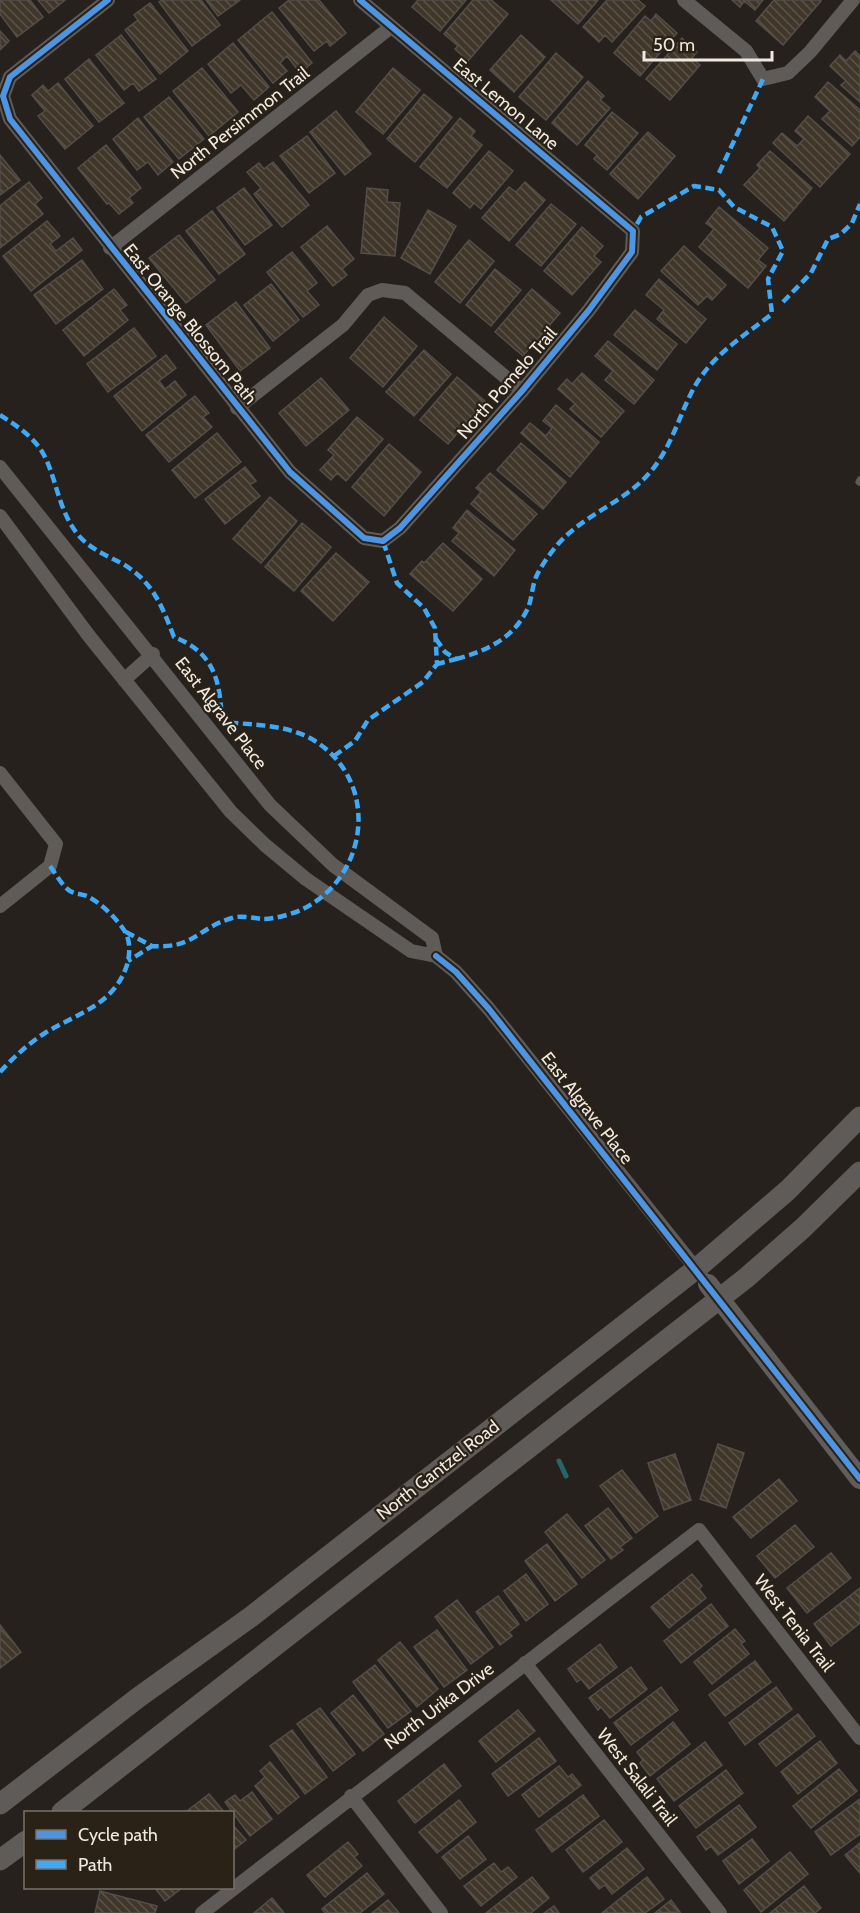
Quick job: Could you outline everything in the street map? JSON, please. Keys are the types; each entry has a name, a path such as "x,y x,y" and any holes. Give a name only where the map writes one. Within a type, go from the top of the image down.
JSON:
{"main road":[{"name":"North Gantzel Road","path":"63,1811 708,1284 788,1190 860,1117"},
{"name":"North Gantzel Road","path":"0,1804 140,1697 708,1284 803,1228 860,1172"},
{"path":"0,1860 24,1842"}],"street":[{"name":"East Orange Blossom Path","path":"108,0 10,77 3,96 10,119 110,248 290,472 331,511 364,538 383,541"},
{"name":"East Lemon Lane","path":"360,0 633,231"},
{"path":"684,0 746,51 763,79 788,73 810,52 853,0"},
{"name":"North Persimmon Trail","path":"110,248 392,27"},
{"name":"North Pomelo Trail","path":"383,541 400,528 522,391 590,310 632,252 633,231"},
{"path":"237,408 343,325 368,295 382,290 405,293 522,391"},
{"name":"East Algrave Place","path":"0,467 11,484 153,654 278,813 333,865 432,938 436,956"},
{"name":"East Algrave Place","path":"0,516 124,680 211,789 265,845 306,879 411,951 436,956 456,972 483,1002 708,1284"},
{"path":"124,680 153,654"},
{"path":"0,772 56,844 50,867 0,906"},
{"path":"708,1284 860,1479"},
{"name":"North Urika Drive","path":"234,1888 699,1530"},
{"name":"West Tenia Trail","path":"699,1530 860,1738"},
{"name":"West Salali Trail","path":"525,1663 720,1913"},
{"path":"351,1796 441,1913"},
{"name":"North Urika Drive","path":"202,1913 233,1889"}],"building":[{"path":"0,0 30,0 43,17 17,37 0,14"},
{"path":"38,0 65,0 49,13"},
{"path":"162,0 201,0 220,25 192,46 159,2"},
{"path":"206,0 240,0 218,16"},
{"path":"289,0 319,0 346,33 330,46 327,41 314,51 279,8"},
{"path":"418,0 466,0 440,31 412,7"},
{"path":"473,0 491,0 508,14 468,61 455,49 458,46 444,34"},
{"path":"551,0 598,0 578,24"},
{"path":"607,0 638,0 645,6 612,42 605,35 599,42 583,27"},
{"path":"732,0 763,0 755,10 744,1 740,7"},
{"path":"774,0 821,1 783,45 756,21"},
{"path":"150,3 188,51 160,74 125,30 138,20 134,15"},
{"path":"272,12 312,63 300,73 287,56 280,63 287,71 273,83 238,40"},
{"path":"656,14 677,33 640,76 614,53 645,16 651,21"},
{"path":"0,31 9,41 0,50"},
{"path":"121,35 156,79 139,91 133,83 124,90 96,55"},
{"path":"521,35 545,57 514,92 490,70"},
{"path":"682,38 697,52 692,58 700,65 670,100 646,79"},
{"path":"233,43 269,87 254,100 241,85 231,93 208,64"},
{"path":"855,51 860,56 860,102 841,85 846,81 830,66 840,55 846,61"},
{"path":"556,53 583,77 546,120 519,97"},
{"path":"89,59 124,103 99,122 65,79"},
{"path":"202,68 238,112 209,136 173,91"},
{"path":"393,68 420,90 383,134 356,112"},
{"path":"588,81 604,96 600,100 610,108 577,145 552,123"},
{"path":"828,82 860,110 860,137 852,146 822,119 830,111 815,97"},
{"path":"58,83 93,126 65,149 38,116 45,111 32,95 43,85 48,91"},
{"path":"424,94 452,117 415,162 387,139"},
{"path":"169,97 204,139 179,159 144,117"},
{"path":"336,111 371,154 345,175 310,132"},
{"path":"612,112 638,133 607,170 594,159 597,155 585,145"},
{"path":"808,116 850,154 820,187 773,143 782,133 797,146 804,139 795,131"},
{"path":"138,118 173,162 158,175 148,162 137,170 113,139"},
{"path":"460,118 475,131 471,136 482,145 447,188 420,167"},
{"path":"648,132 675,156 638,199 610,174"},
{"path":"307,136 335,173 309,193 280,156"},
{"path":"106,145 141,188 129,198 133,203 119,214 109,203 107,204 78,168"},
{"path":"489,151 513,171 481,209 474,203 470,208 453,193"},
{"path":"770,151 812,188 784,221 744,185 760,168 757,165"},
{"path":"0,155 20,180 0,195"},
{"path":"273,162 309,205 282,227 254,194 261,188 247,172 259,163 264,169"},
{"path":"29,182 42,198 35,204 43,214 0,248 0,206"},
{"path":"525,182 545,200 509,241 482,218 509,187 516,192"},
{"path":"244,188 272,225 245,245 217,208"},
{"path":"367,188 388,190 387,202 400,203 395,256 361,253"},
{"path":"551,204 576,224 541,266 516,245"},
{"path":"719,207 768,248 758,260 766,266 748,288 699,247 714,229 706,223"},
{"path":"428,210 456,226 430,274 401,258"},
{"path":"212,211 245,254 219,274 186,231"},
{"path":"47,221 60,236 50,244 56,251 73,238 82,250 31,291 3,256"},
{"path":"327,226 354,259 342,269 347,275 333,286 301,247"},
{"path":"582,227 603,246 594,256 601,262 572,295 544,271"},
{"path":"179,235 215,280 186,303 149,258"},
{"path":"469,240 494,261 460,303 435,282"},
{"path":"684,246 726,285 712,300 707,296 698,305 661,271"},
{"path":"292,252 317,283 307,291 319,305 303,317 267,272"},
{"path":"82,260 103,289 56,324 34,295"},
{"path":"495,269 521,290 491,326 466,305"},
{"path":"659,279 706,319 686,343 657,319 664,310 646,295"},
{"path":"271,284 299,320 273,341 244,305"},
{"path":"114,289 127,305 120,310 128,320 84,356 63,330"},
{"path":"532,289 560,313 523,356 495,332"},
{"path":"236,302 270,348 240,371 206,325"},
{"path":"635,310 677,344 657,370 614,335"},
{"path":"384,317 417,346 383,387 350,358"},
{"path":"134,328 156,356 108,392 87,364"},
{"path":"608,341 654,380 634,404 605,380 613,371 595,356"},
{"path":"424,350 451,374 414,416 386,392"},
{"path":"166,355 176,368 159,381 165,389 175,381 186,395 142,431 114,396"},
{"path":"582,373 624,411 601,437 570,409 575,404 558,389 567,379 572,384"},
{"path":"457,377 485,401 448,444 420,420"},
{"path":"321,378 349,410 306,446 279,413"},
{"path":"195,396 209,413 203,417 212,427 169,462 146,435"},
{"path":"556,405 599,442 570,477 521,433 530,423 546,436 552,428 543,421"},
{"path":"357,417 383,439 346,481 337,473 331,480 320,470 334,455 328,450"},
{"path":"217,433 241,462 195,498 172,470"},
{"path":"521,443 566,482 543,509 497,470"},
{"path":"389,444 421,472 384,516 352,487"},
{"path":"245,467 256,481 250,485 260,496 225,524 205,499"},
{"path":"490,473 537,514 513,540 471,504 481,492 476,488"},
{"path":"270,497 297,521 261,563 233,539"},
{"path":"467,510 515,550 494,576 452,541 459,533 453,528"},
{"path":"302,523 331,547 294,591 265,567"},
{"path":"443,543 482,579 453,611 410,574"},
{"path":"336,553 369,582 333,621 301,591"},
{"path":"718,1444 744,1453 726,1508 700,1499"},
{"path":"675,1454 691,1500 664,1510 648,1463"},
{"path":"622,1470 658,1516 636,1533 600,1486"},
{"path":"779,1479 797,1501 751,1538 733,1517"},
{"path":"608,1508 632,1538 620,1547 623,1550 611,1559 585,1526"},
{"path":"567,1514 605,1560 582,1578 545,1532"},
{"path":"795,1525 814,1547 775,1578 757,1556"},
{"path":"547,1544 577,1584 555,1601 525,1561"},
{"path":"831,1553 851,1578 807,1613 787,1588"},
{"path":"526,1574 548,1604 526,1621 504,1591"},
{"path":"692,1574 702,1586 699,1589 706,1598 669,1628 651,1607"},
{"path":"860,1588 860,1623 831,1646 814,1624"},
{"path":"498,1596 519,1624 509,1632 512,1636 500,1645 476,1612"},
{"path":"457,1600 493,1647 471,1664 435,1617"},
{"path":"711,1604 728,1626 681,1663 664,1641"},
{"path":"0,1625 21,1652 0,1668"},
{"path":"735,1629 745,1641 741,1644 749,1654 712,1684 694,1662"},
{"path":"437,1630 467,1670 444,1687 414,1647"},
{"path":"400,1642 438,1689 417,1707 378,1660"},
{"path":"600,1644 617,1667 589,1689 581,1679 577,1682 568,1669"},
{"path":"755,1661 771,1682 725,1716 709,1695"},
{"path":"375,1665 411,1711 388,1728 353,1682"},
{"path":"631,1667 647,1689 610,1718 601,1707 598,1710 589,1698"},
{"path":"661,1687 678,1710 631,1745 614,1723"},
{"path":"776,1687 792,1709 745,1745 729,1723"},
{"path":"353,1695 384,1734 363,1751 331,1713"},
{"path":"320,1708 355,1754 333,1771 297,1724"},
{"path":"518,1710 535,1731 496,1762 479,1741"},
{"path":"798,1714 815,1736 776,1766 759,1744"},
{"path":"673,1722 690,1744 650,1776 640,1763 643,1760 637,1752"},
{"path":"292,1730 327,1777 305,1794 270,1746"},
{"path":"539,1738 556,1761 508,1796 492,1774"},
{"path":"820,1741 837,1763 798,1794 781,1772"},
{"path":"705,1742 722,1765 674,1801 657,1779"},
{"path":"270,1762 299,1797 278,1814 255,1786 265,1777 260,1771"},
{"path":"444,1764 461,1786 415,1823 398,1801"},
{"path":"559,1766 568,1777 572,1774 581,1785 539,1817 522,1795"},
{"path":"839,1769 857,1791 811,1828 793,1806"},
{"path":"726,1770 743,1793 696,1828 679,1806"},
{"path":"252,1792 272,1819 250,1836 234,1811 225,1802 235,1795 240,1801"},
{"path":"209,1794 223,1811 187,1811"},
{"path":"583,1795 599,1816 552,1852 536,1830"},
{"path":"860,1799 860,1834 831,1855 815,1832"},
{"path":"459,1800 476,1822 437,1853 419,1832"},
{"path":"739,1805 756,1827 718,1855 711,1846 706,1850 697,1837"},
{"path":"604,1820 622,1842 583,1872 566,1850"},
{"path":"234,1826 246,1840 234,1849"},
{"path":"468,1836 486,1859 460,1879 442,1857"},
{"path":"752,1839 769,1861 739,1884 723,1861"},
{"path":"348,1842 358,1854 354,1857 362,1866 325,1897 307,1875"},
{"path":"860,1843 860,1873 845,1855"},
{"path":"627,1848 644,1869 612,1894 605,1885 599,1889 590,1878"},
{"path":"790,1852 808,1874 761,1912 744,1890"},
{"path":"494,1863 501,1872 508,1867 517,1877 481,1906 464,1886"},
{"path":"367,1873 384,1894 360,1913 325,1913 322,1909"},
{"path":"532,1877 549,1898 531,1913 486,1913"},
{"path":"647,1877 664,1899 645,1913 602,1913"},
{"path":"804,1886 821,1908 815,1913 770,1913"},
{"path":"156,1889 181,1889 165,1901"},
{"path":"100,1891 157,1906 155,1913 95,1913"},
{"path":"272,1898 284,1913 254,1913"},
{"path":"388,1900 399,1913 372,1913"},
{"path":"671,1900 680,1912 655,1913"},
{"path":"554,1906 559,1913 544,1913"}],"waterway":[{"path":"559,1461 566,1476"}],"marked path":[{"path":"719,173 763,79"},
{"path":"456,659 489,647 515,628 528,608 535,581 546,559 581,523 642,481 660,460 698,381 732,344 772,314 768,279 783,251 772,227 734,207 719,190 694,186 641,217 633,231"},
{"path":"783,302 811,273 828,239 841,234 852,223 860,204"},
{"path":"0,415 26,433 39,447 50,468 66,515 80,537 142,579 160,605 174,637 199,651 207,660 217,681 222,722 282,728 305,735 336,759 350,780 357,803 358,828 353,852 342,875 325,894 303,909 289,914 267,919 236,917 220,922 187,941 166,946 152,946"},
{"path":"334,756 355,741 368,720 423,682 437,664 435,628 424,608 397,583 383,541"},
{"path":"436,639 445,652 456,659 437,664"},
{"path":"0,1072 39,1037 104,999 121,979 127,965 129,943 121,925 92,899 67,889 50,866"},
{"path":"126,932 152,946 128,961"}],"cycle path":[{"path":"108,0 10,77 3,96 10,119 290,472 364,538 383,541 400,528 522,391 589,310 632,252 633,231 360,0"},
{"path":"436,956 456,972 489,1009 860,1479"}]}
